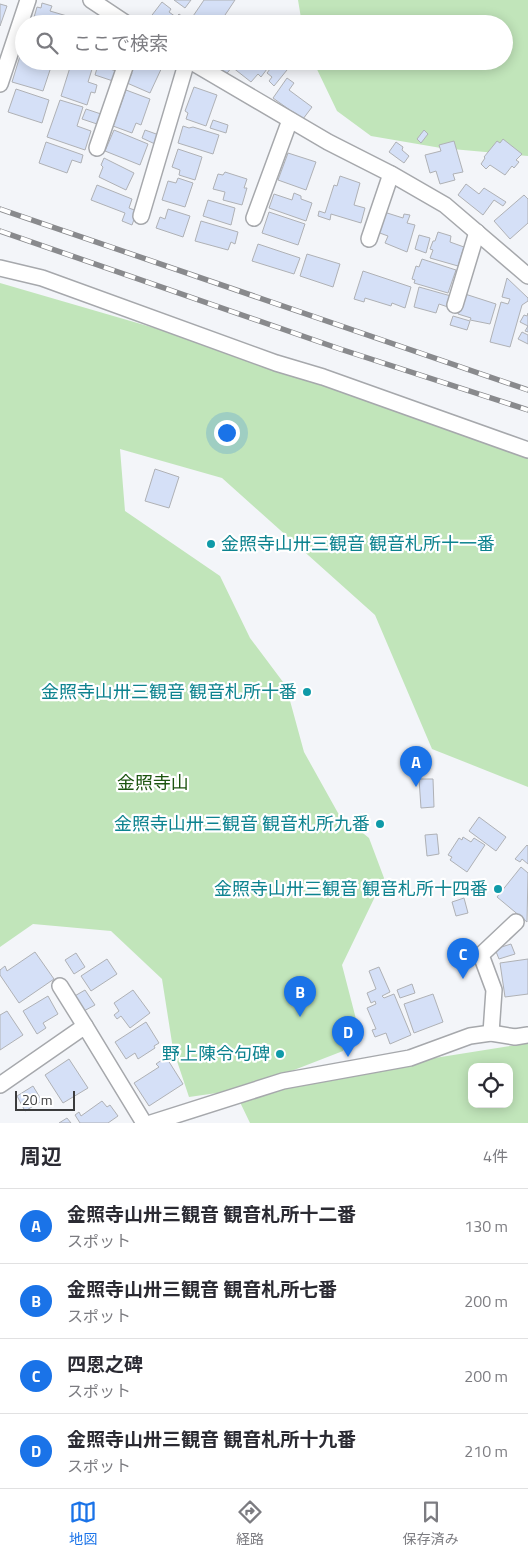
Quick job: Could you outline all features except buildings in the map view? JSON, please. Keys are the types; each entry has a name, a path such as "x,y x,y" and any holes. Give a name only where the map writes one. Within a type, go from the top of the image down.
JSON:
{"street":[{"path":"23,15 28,0"},
{"path":"91,0 113,15"},
{"path":"0,84 15,39"},
{"path":"97,148 124,70"},
{"path":"142,216 185,70"},
{"path":"204,70 290,120 446,205 528,276"},
{"path":"254,218 290,120"},
{"path":"369,238 391,174"},
{"path":"455,305 477,232"},
{"path":"0,268 42,278 276,363 323,377 528,450"},
{"path":"491,1033 494,990 481,955 516,922"},
{"path":"60,986 144,1123"},
{"path":"0,1085 85,1026"},
{"path":"151,1123 283,1081 410,1058 470,1036 491,1033 515,1038 528,1035"}],"green space":[{"path":"298,0 528,0 528,156 441,148 371,136 337,111 317,70 513,70 513,15 300,15"},
{"name":"金照寺山","path":"0,283 237,352 528,454 528,787 432,749 375,615 222,478 120,449 125,511 220,576 250,638 286,686 304,752 338,813 369,838 384,878 342,965 356,1019 343,1051 245,1089 189,1097 173,1049 162,979 111,931 33,924 0,947"},
{"path":"528,1043 528,1123 250,1123 238,1098 334,1074"}],"railway":[{"path":"0,209 528,390"},
{"path":"0,231 340,349 528,410"}],"place":[{"name":"金照寺山卅三観音 観音札所十一番","path":"211,544"},
{"name":"金照寺山卅三観音 観音札所十番","path":"307,692"},
{"name":"金照寺山卅三観音 観音札所十二番","path":"416,787"},
{"name":"金照寺山卅三観音 観音札所九番","path":"380,824"},
{"name":"金照寺山卅三観音 観音札所十四番","path":"498,889"},
{"name":"四恩之碑","path":"463,979"},
{"name":"金照寺山卅三観音 観音札所七番","path":"300,1017"},
{"name":"野上陳令句碑","path":"280,1054"},
{"name":"金照寺山卅三観音 観音札所十九番","path":"348,1057"}]}
